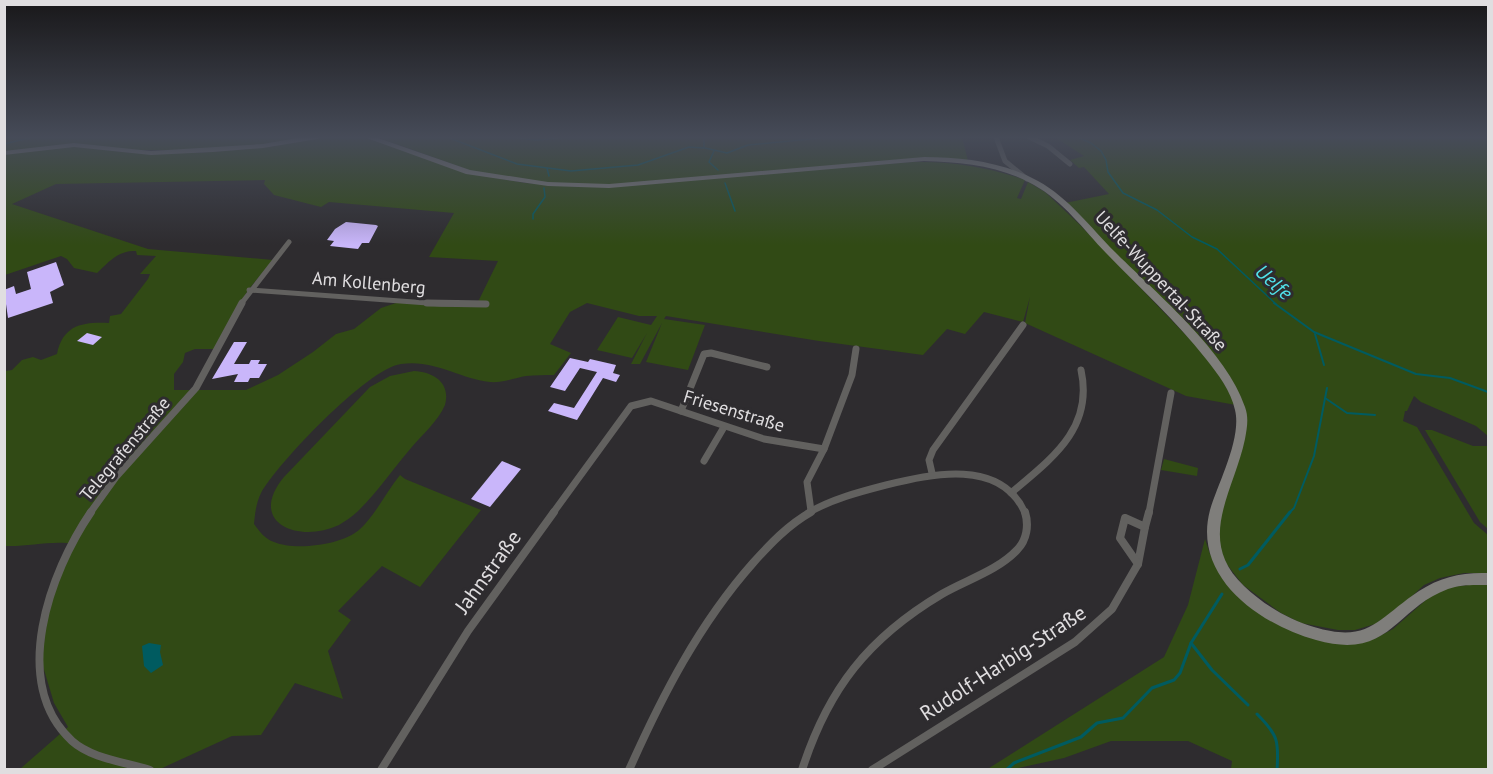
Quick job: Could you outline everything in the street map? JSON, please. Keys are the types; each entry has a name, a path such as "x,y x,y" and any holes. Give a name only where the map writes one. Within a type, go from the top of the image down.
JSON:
{"main road":[{"name":"Uelfe-Wuppertal-Straße","path":"483,173 566,186 609,186 759,173"},
{"name":"Uelfe-Wuppertal-Straße","path":"1007,173 1027,179 1046,189 1062,203 1207,354 1233,392 1242,412 1239,441 1214,518 1211,540 1226,573 1250,600 1286,622 1316,634 1335,638 1360,637 1389,626 1440,586 1463,580 1488,579"}],"street":[{"path":"1020,173 1027,179"},
{"name":"Telegrafenstraße","path":"150,770 85,749 72,741 45,717 32,682 31,658 34,632 51,579 72,540 111,483 195,389 249,290 289,242"},
{"name":"Am Kollenberg","path":"249,290 441,304 486,304"},
{"path":"932,473 929,460 933,450 1023,325"},
{"path":"811,511 807,482 824,449 852,375 856,349"},
{"path":"681,411 704,354 711,353 767,367"},
{"path":"1011,493 1046,464 1061,447 1079,418 1084,396 1082,370"},
{"path":"1138,564 1120,538 1125,518 1145,527 1171,393"},
{"name":"Friesenstraße","path":"635,404 651,401 764,439 824,449"},
{"name":"Jahnstraße","path":"381,770 468,631 628,408 635,404"},
{"path":"704,461 724,426"},
{"path":"629,770 680,666 736,581 781,533 811,511 877,487 932,473 975,476 991,481 1011,493 1022,507 1027,525 1027,531 1017,550 929,603 871,647 826,706 802,770"},
{"name":"Rudolf-Harbig-Straße","path":"872,770 1075,642 1112,609 1138,564 1145,527"}],"green space":[{"path":"5,173 468,173 525,183 584,187 767,173 1001,173 1025,180 1017,198 1021,199 1028,182 1045,192 1079,224 1204,354 1215,367 1236,405 1186,396 1025,323 1030,297 1023,322 984,312 965,334 947,329 923,355 666,316 664,319 705,325 688,370 646,362 662,323 640,364 631,364 647,333 632,358 597,350 618,317 651,325 657,316 639,316 587,303 570,312 550,344 571,353 554,375 526,376 490,382 424,364 401,364 386,369 325,419 285,461 261,493 254,524 271,541 294,546 330,543 359,530 400,475 481,510 420,587 382,566 338,611 351,620 328,651 343,699 295,683 261,735 232,736 160,769 20,769 68,727 54,703 42,663 48,605 74,544 5,546 5,371 12,370 22,360 33,357 41,360 57,354 64,336 76,327 91,323 109,323 110,316 121,314 148,279 150,274 140,274 156,256 137,255 136,251 124,252 97,273 74,268 67,259 61,256 5,275","holes":["265,180 264,184 274,195 321,207 329,202 454,213 429,257 498,261 477,304 402,301 381,308 354,329 336,334 278,375 246,390 174,390 174,374 183,362 185,353 195,349 215,349 248,290 273,260 148,249 12,204 56,184"]},
{"path":"485,173 757,173 608,185 552,184"},
{"path":"1090,173 1488,173 1488,436 1476,426 1421,402 1414,396 1405,411 1403,421 1417,427 1474,523 1488,535 1488,573 1464,573 1440,578 1424,585 1398,609 1375,624 1355,630 1338,630 1301,623 1281,613 1243,585 1225,562 1214,533 1243,441 1229,379 1065,203 1109,194"},
{"path":"414,371 434,376 439,380 446,391 445,405 434,422 371,497 348,519 324,530 308,532 282,525 274,517 271,507 274,493 284,477 370,387 390,376"},
{"path":"1425,430 1432,430 1473,446 1488,446 1488,529 1480,522"},
{"path":"1164,459 1198,468 1197,476 1161,470"},
{"path":"1205,539 1210,554 1223,574 1285,624 1374,639 1393,629 1435,592 1450,587 1488,583 1488,769 1231,769 1232,761 1188,741 1111,741 1064,758 1014,769 986,770 1164,657 1188,605"}],"water":[{"path":"149,643 161,645 163,665 151,673 144,666 142,646"}],"building":[{"path":"346,222 378,226 369,243 362,243 358,249 330,246 334,241 327,240 335,229"},
{"path":"56,262 64,285 50,292 53,303 8,318 4,290 14,286 16,294 31,289 27,272"},
{"path":"87,333 102,337 93,345 77,341"},
{"path":"234,342 247,342 234,364 249,364 251,360 260,360 258,364 267,364 259,378 250,378 248,382 234,382 238,374 212,379"},
{"path":"570,358 588,362 590,359 616,365 613,373 620,375 616,382 603,378 577,420 548,411 554,403 574,408 597,372 580,368 565,391 550,387"},
{"path":"502,461 521,469 490,507 471,499"}],"waterway":[{"name":"Uelfe","path":"1109,173 1123,193 1157,210 1192,237 1217,249 1276,304"},
{"path":"725,183 735,211"},
{"path":"533,219 533,214 545,197 544,188"},
{"name":"Uelfe","path":"1274,303 1314,332 1416,374 1450,378 1488,392"},
{"path":"1315,334 1324,365"},
{"path":"1325,398 1327,388"},
{"path":"1290,512 1294,508 1314,456 1325,398"},
{"path":"1325,398 1347,413 1375,415"},
{"path":"1240,569 1248,565 1290,512"},
{"path":"1191,643 1222,594"},
{"path":"1006,770 1014,763 1081,737 1097,723 1123,718 1152,688 1174,680 1180,673 1191,643"},
{"path":"1191,643 1212,670 1248,705"},
{"path":"1257,714 1276,739 1277,770"}]}
